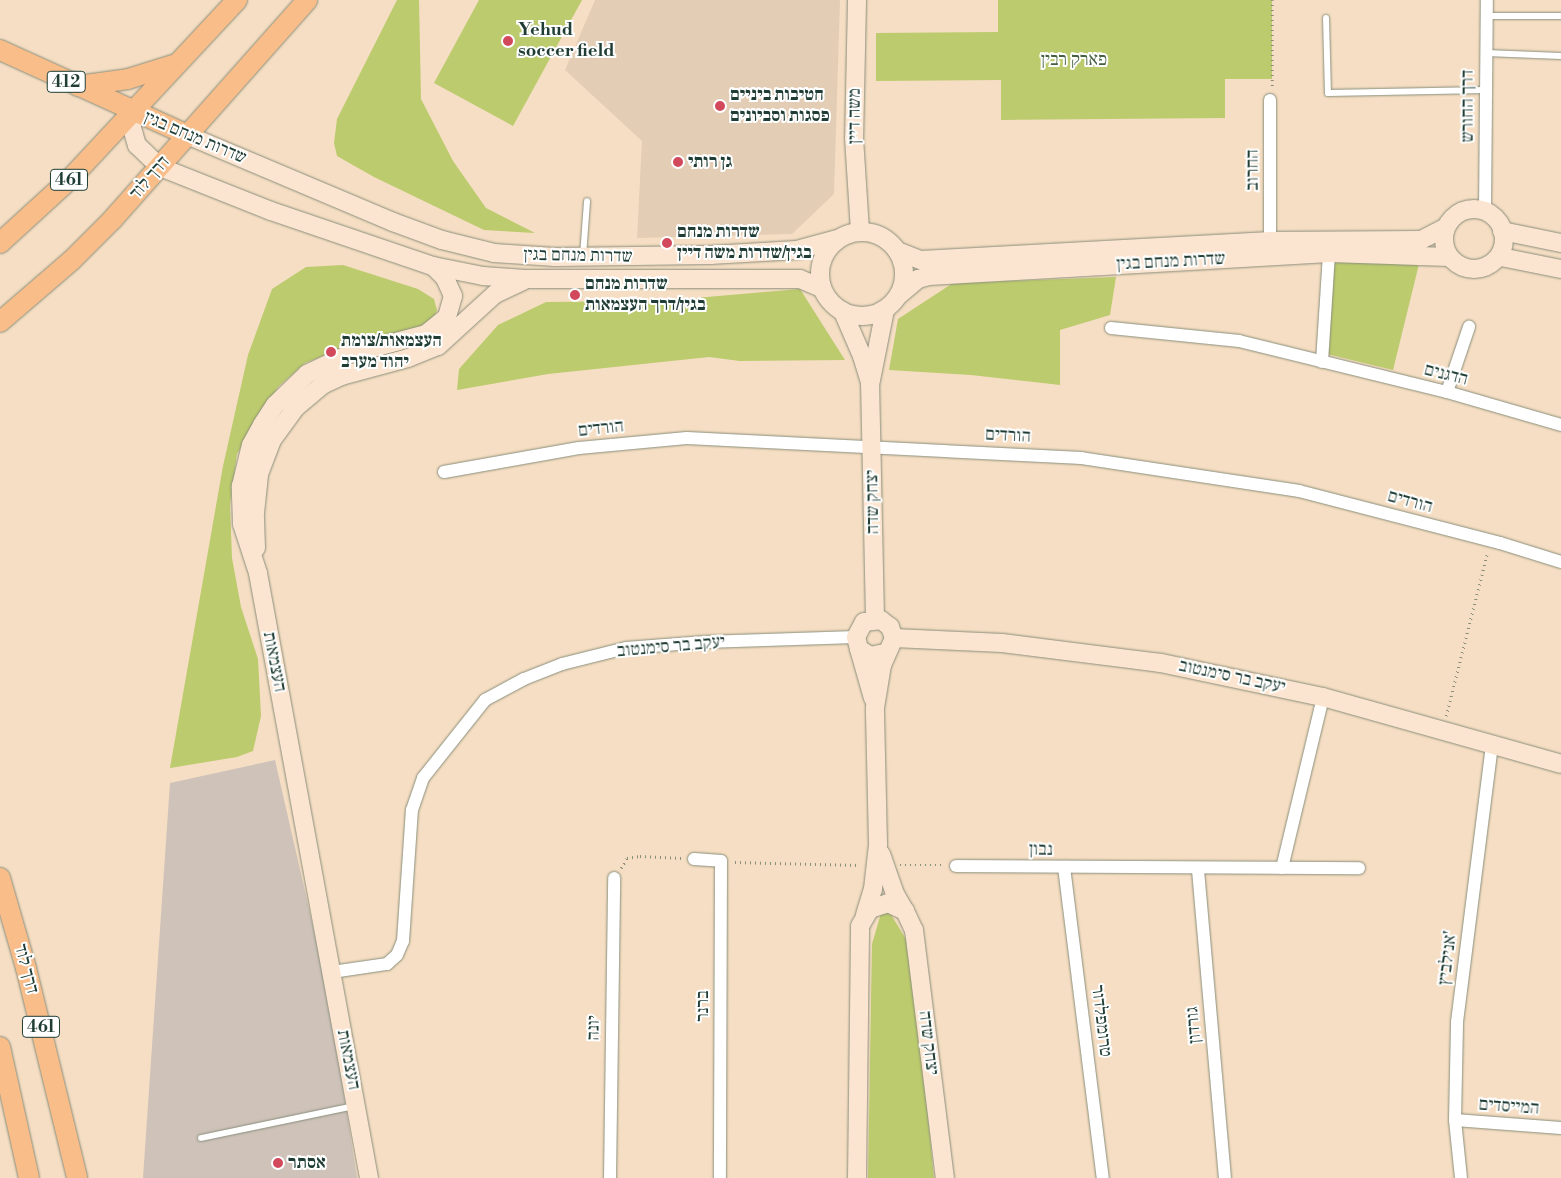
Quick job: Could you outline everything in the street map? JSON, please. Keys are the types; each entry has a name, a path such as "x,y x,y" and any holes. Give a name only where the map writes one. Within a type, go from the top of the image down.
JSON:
{"main road":[{"name":"461","path":"0,243 70,179 236,0"},
{"name":"דרך לוד","path":"0,322 71,261 160,167 308,0"},
{"name":"412","path":"0,50 132,112"},
{"path":"74,86 135,78 179,62"},
{"name":"שדרות מנחם בגין","path":"132,112 187,135"},
{"name":"דרך לוד","path":"0,878 29,977 77,1178"},
{"name":"461","path":"0,1047 29,1178"}],"street":[{"name":"משה דיין","path":"857,0 854,138 860,232"},
{"name":"דרך החורש","path":"1485,211 1487,0"},
{"name":"החרוב","path":"1270,100 1270,241"},
{"name":"שדרות מנחם בגין","path":"132,112 132,128 137,144 160,167 270,211 433,266 483,276 532,278 789,279 821,288"},
{"name":"שדרות מנחם בגין","path":"187,135 442,240 510,255 583,257 797,250 837,240"},
{"path":"1485,211 1500,223 1504,240 1500,256 1494,264 1478,269 1468,269 1449,257 1444,245 1446,227 1462,212 1485,211"},
{"name":"שדרות מנחם בגין","path":"897,251 921,260 1270,241 1421,240 1446,227"},
{"path":"1502,231 1561,243"},
{"path":"860,232 882,236 897,251 904,274 899,295 885,310 864,317 843,312 831,304 821,288 820,268 824,254 837,240 860,232"},
{"name":"שדרות מנחם בגין","path":"899,295 918,279 929,276 1329,253 1449,257"},
{"path":"1322,362 1329,253"},
{"path":"1500,256 1561,269"},
{"name":"העצמאות","path":"370,1178 258,573 240,508 245,464 262,425 292,387 324,364 353,353 421,336 439,325 447,317 453,296 445,278 433,266"},
{"path":"258,573 254,513 259,474 272,440 295,408 324,384 341,376 408,358 438,346 495,294 532,278"},
{"name":"יצחק שדה","path":"875,619 870,385 885,310"},
{"name":"יצחק שדה","path":"843,312 862,356 870,385"},
{"path":"1447,392 1469,327"},
{"name":"הדגנים","path":"1111,328 1239,341 1447,392 1561,425"},
{"name":"הורדים","path":"444,472 579,448 687,438 872,445 1081,458 1299,491 1490,541 1561,562"},
{"path":"857,1178 859,942 864,917 880,865 875,708 858,643 860,626 875,619 890,627 890,645 875,708"},
{"name":"יעקב בר סימנטוב","path":"332,972 387,964 397,955 403,941 412,810 423,778 485,700 524,679 562,664 626,648 705,642 858,643"},
{"path":"858,643 870,656 890,645"},
{"name":"יעקב בר סימנטוב","path":"890,645 1002,643 1161,662 1323,697 1561,764"},
{"path":"1282,868 1323,697"},
{"name":"אנילביץ'","path":"1461,1178 1455,1120 1457,1022 1492,744"},
{"path":"694,859 721,861"},
{"name":"ברנר","path":"720,1178 721,861"},
{"name":"יצחק שדה","path":"880,865 914,930 945,1178"},
{"name":"נבון","path":"956,866 1198,870 1359,868"},
{"name":"טרומפלדור","path":"1064,868 1103,1178"},
{"name":"גורדון","path":"1198,870 1225,1178"},
{"name":"יונה","path":"610,1178 614,878"},
{"path":"864,917 878,904 888,903 905,911"},
{"name":"המייסדים","path":"1455,1120 1561,1128"}],"lane":[{"path":"1486,16 1561,16"},
{"path":"1326,18 1328,93 1486,90"},
{"path":"1486,53 1561,56"},
{"path":"583,257 587,201"},
{"path":"201,1138 357,1105"}],"path":[{"path":"1270,100 1272,0"},
{"path":"1442,730 1490,541"},
{"path":"614,878 628,858 640,856 694,859"},
{"path":"721,861 956,866"}],"shaded area":[{"name":"חטיבות ביניים פסגות וסביונים","path":"595,0 840,0 834,194 792,234 637,238 642,141 565,70"},
{"path":"275,760 328,992 357,1178 143,1178 170,783"}],"green space":[{"path":"397,0 419,0 421,99 453,161 486,208 535,233 484,230 374,177 337,156 334,143 337,119"},
{"name":"Yehud soccer field","path":"479,0 582,0 513,126 434,83"},
{"name":"פארק רבין","path":"998,0 1272,0 1272,79 1225,79 1225,118 1001,120 1001,80 876,81 876,33 998,32"},
{"path":"1333,256 1419,264 1393,370 1327,354"},
{"path":"343,265 418,289 434,299 437,310 432,324 416,331 376,335 305,363 278,387 237,454 230,505 232,558 241,607 258,659 261,716 253,751 237,757 170,768 223,466 248,355 272,289 306,267"},
{"path":"1116,277 1110,315 1060,330 1060,385 971,375 889,370 898,319 953,283"},
{"path":"800,289 845,360 740,361 709,357 548,374 457,390 459,369 498,325 546,302 661,301"},
{"path":"884,903 912,949 934,1178 868,1178 872,944"}],"place":[{"name":"Yehud soccer field","path":"508,41"},
{"name":"חטיבות ביניים פסגות וסביונים","path":"720,106"},
{"name":"גן רותי","path":"678,162"},
{"name":"שדרות מנחם בגין/שדרות משה דיין","path":"667,243"},
{"name":"שדרות מנחם בגין/דרך העצמאות","path":"575,295"},
{"name":"העצמאות/צומת יהוד מערב","path":"331,352"},
{"name":"אסתר","path":"278,1163"}]}
